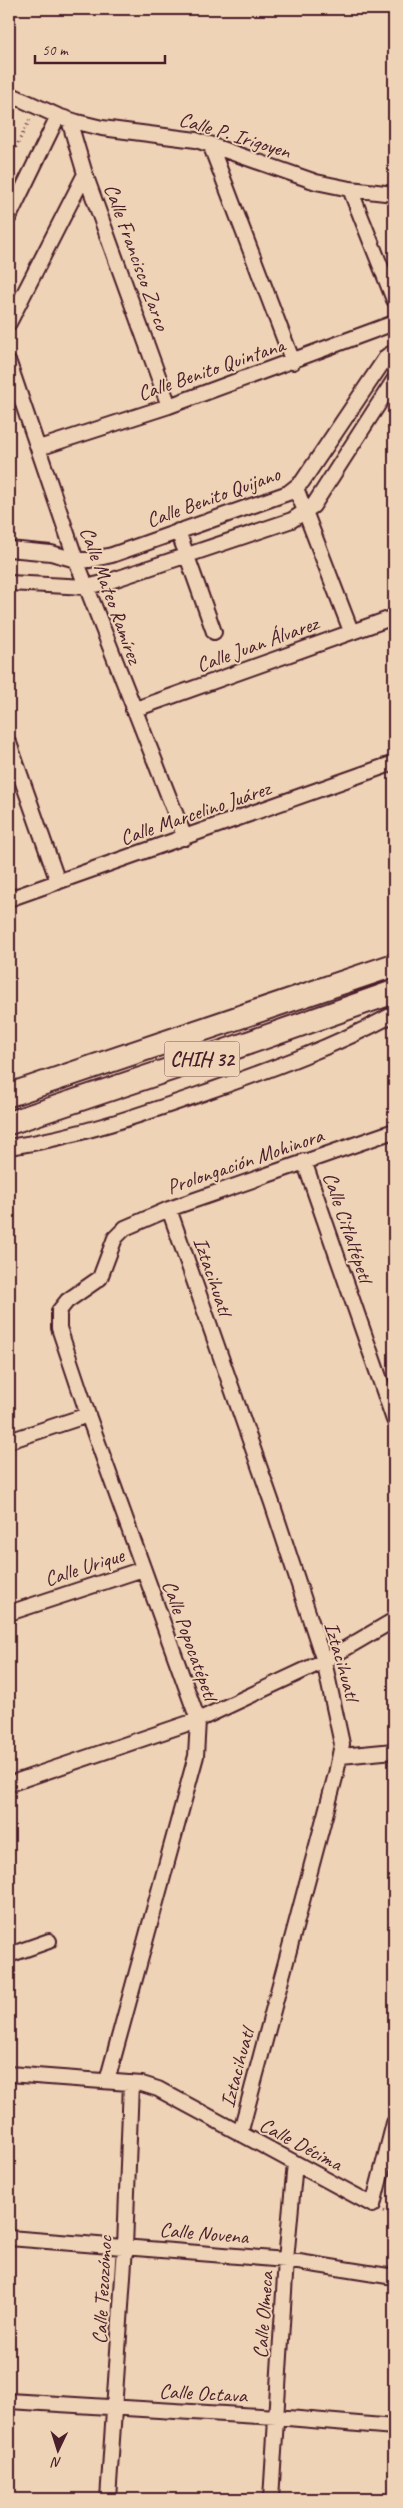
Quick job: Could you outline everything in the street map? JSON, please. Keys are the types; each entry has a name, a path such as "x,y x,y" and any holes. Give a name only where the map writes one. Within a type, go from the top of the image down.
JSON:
{"main road":[{"name":"CHIH 32","path":"9,1095 394,965"},
{"name":"CHIH 32","path":"9,1123 394,992"}],"street":[{"name":"Calle P. Irigoyen","path":"9,94 64,118 102,128 176,136 210,144 316,182 350,190 394,194"},
{"name":"Calle Francisco Zarco","path":"64,118 169,406"},
{"path":"9,217 64,118"},
{"path":"210,144 292,362"},
{"path":"9,323 86,174"},
{"path":"350,190 394,300"},
{"name":"Calle Benito Quintana","path":"39,448 169,406 394,323"},
{"path":"391,354 394,375"},
{"name":"Calle Benito Quijano","path":"9,549 51,553 76,560 90,560 112,555 296,488 309,473 391,354"},
{"name":"Calle Mateo Ramírez","path":"9,363 86,587 185,838"},
{"path":"9,583 86,587 292,520 306,513 325,489 394,380"},
{"path":"296,488 350,632"},
{"path":"178,531 214,632"},
{"name":"Calle Juan Álvarez","path":"133,710 394,617"},
{"path":"9,743 58,882"},
{"name":"Calle Marcelino Juárez","path":"9,899 394,763"},
{"path":"9,1147 46,1142 162,1107 266,1071 394,1014"},
{"name":"Prolongación Mohinora","path":"114,1238 130,1225 169,1209 394,1131"},
{"name":"Calle Citlaltépetl","path":"304,1161 394,1420"},
{"name":"Iztacihuatl","path":"169,1209 272,1503 324,1661 342,1744 341,1756 240,2134"},
{"name":"Calle Popocatépetl","path":"107,2081 196,1756 198,1720 88,1415 59,1328 62,1306 100,1278 114,1238"},
{"path":"9,1441 88,1415"},
{"name":"Calle Urique","path":"9,1613 143,1569"},
{"path":"9,1784 198,1720 324,1661 394,1620"},
{"path":"341,1756 394,1751"},
{"path":"9,1955 49,1942"},
{"name":"Calle Décima","path":"9,2074 107,2081 158,2088 373,2205 394,2123"},
{"name":"Calle Tezozómoc","path":"108,2499 125,2247 131,2084"},
{"name":"Calle Olmeca","path":"271,2499 286,2260 295,2163"},
{"name":"Calle Novena","path":"9,2238 286,2260 394,2277"},
{"name":"Calle Octava","path":"9,2401 276,2417 394,2427"}],"path":[{"path":"9,160 36,107"}]}
